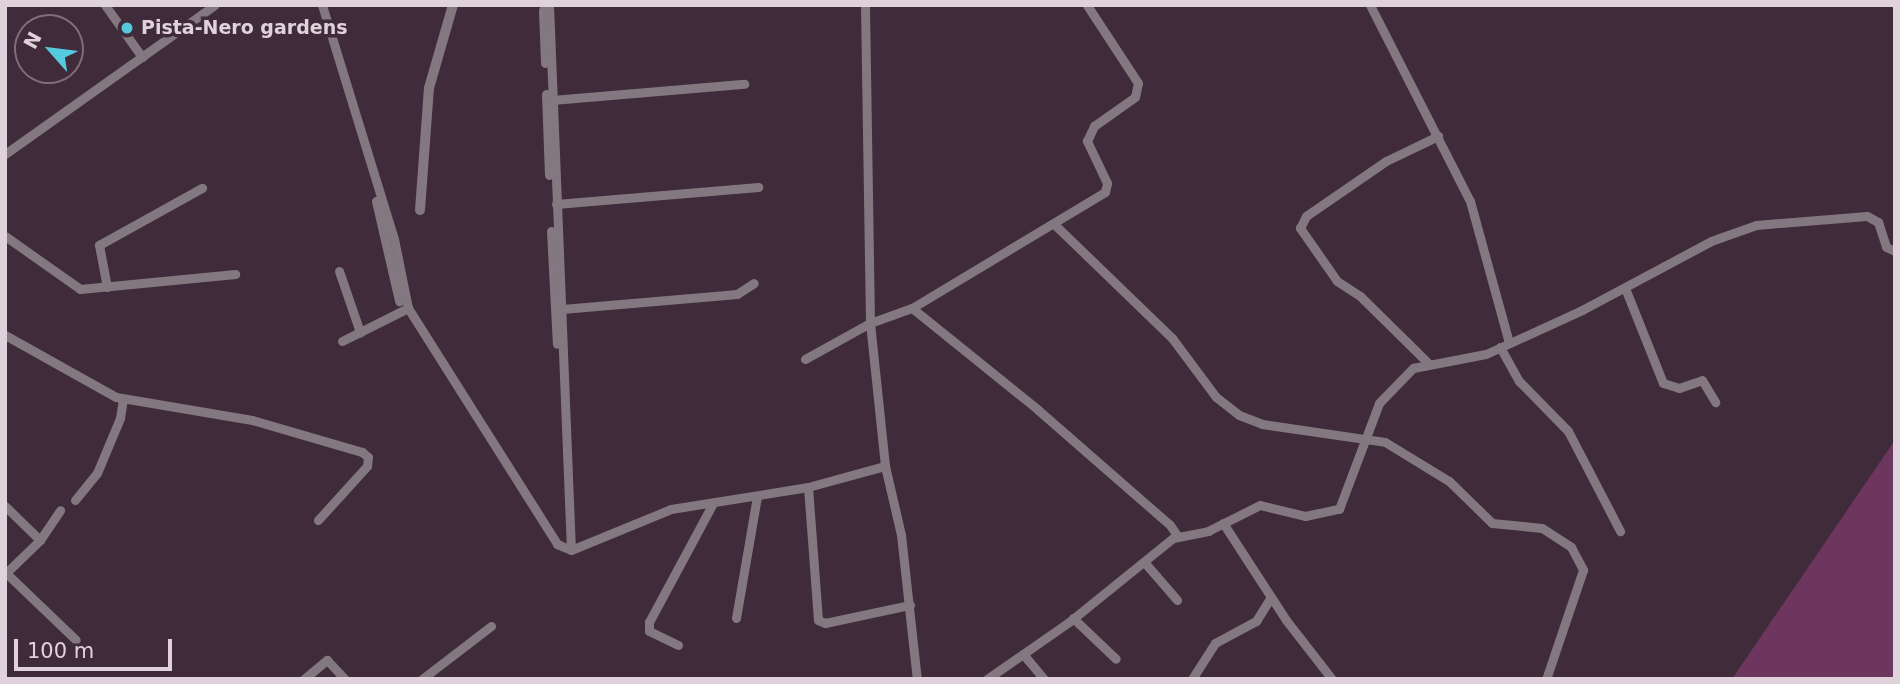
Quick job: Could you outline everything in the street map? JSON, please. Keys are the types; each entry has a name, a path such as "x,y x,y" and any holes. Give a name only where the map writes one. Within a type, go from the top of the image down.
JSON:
{"street":[{"path":"105,5 142,57"},
{"path":"5,154 215,5"},
{"path":"320,5 376,198 399,301"},
{"path":"320,5 394,239 408,308 557,544 570,550 671,509 808,487 885,466"},
{"path":"420,211 429,88 453,5"},
{"path":"543,5 557,344"},
{"path":"549,5 570,550"},
{"path":"865,5 870,323 885,466 901,535 916,679"},
{"path":"805,359 870,323 912,308 1105,192 1107,183 1087,141 1094,127 1129,103 1137,89 1136,77 1087,5"},
{"path":"1370,5 1470,201 1509,343"},
{"path":"552,100 744,84"},
{"path":"1427,362 1360,296 1337,281 1300,228 1306,216 1386,160 1438,136"},
{"path":"555,204 758,187"},
{"path":"107,287 99,245 202,188"},
{"path":"987,679 1073,618 1178,537 1208,531 1260,505 1305,516 1339,509 1379,402 1390,388 1427,362 1472,358 1500,347 1625,288 1711,241 1756,225 1867,216 1878,222 1883,243 1895,251"},
{"path":"1054,224 1172,338 1216,397 1239,415 1262,424 1367,438 1397,447 1449,481 1492,523 1542,528 1577,554 1583,570 1546,679"},
{"path":"5,236 70,285 107,287 235,274"},
{"path":"339,271 360,332"},
{"path":"562,309 737,294 754,283"},
{"path":"1625,288 1663,383 1679,388 1702,380 1715,402"},
{"path":"342,341 408,308"},
{"path":"912,308 1170,524 1178,537"},
{"path":"5,335 124,399 252,420 362,452 369,461 367,466 318,520"},
{"path":"1500,347 1519,381 1568,431 1620,531"},
{"path":"75,500 102,462 124,399"},
{"path":"808,487 818,620 910,605"},
{"path":"736,618 757,496"},
{"path":"678,645 649,631 649,622 713,503"},
{"path":"5,506 40,540"},
{"path":"60,510 40,540 6,572 76,640"},
{"path":"1223,523 1272,597 1332,679"},
{"path":"1145,563 1177,600"},
{"path":"1192,679 1215,643 1256,621 1272,597"},
{"path":"1073,618 1116,659"},
{"path":"422,679 491,626"},
{"path":"1023,654 1044,679"},
{"path":"304,679 327,660 345,679"},
{"path":"1316,679 1321,666"}],"shaded area":[{"path":"1895,440 1895,679 1732,679"}],"place":[{"name":"Pista-Nero gardens","path":"127,28"}]}
